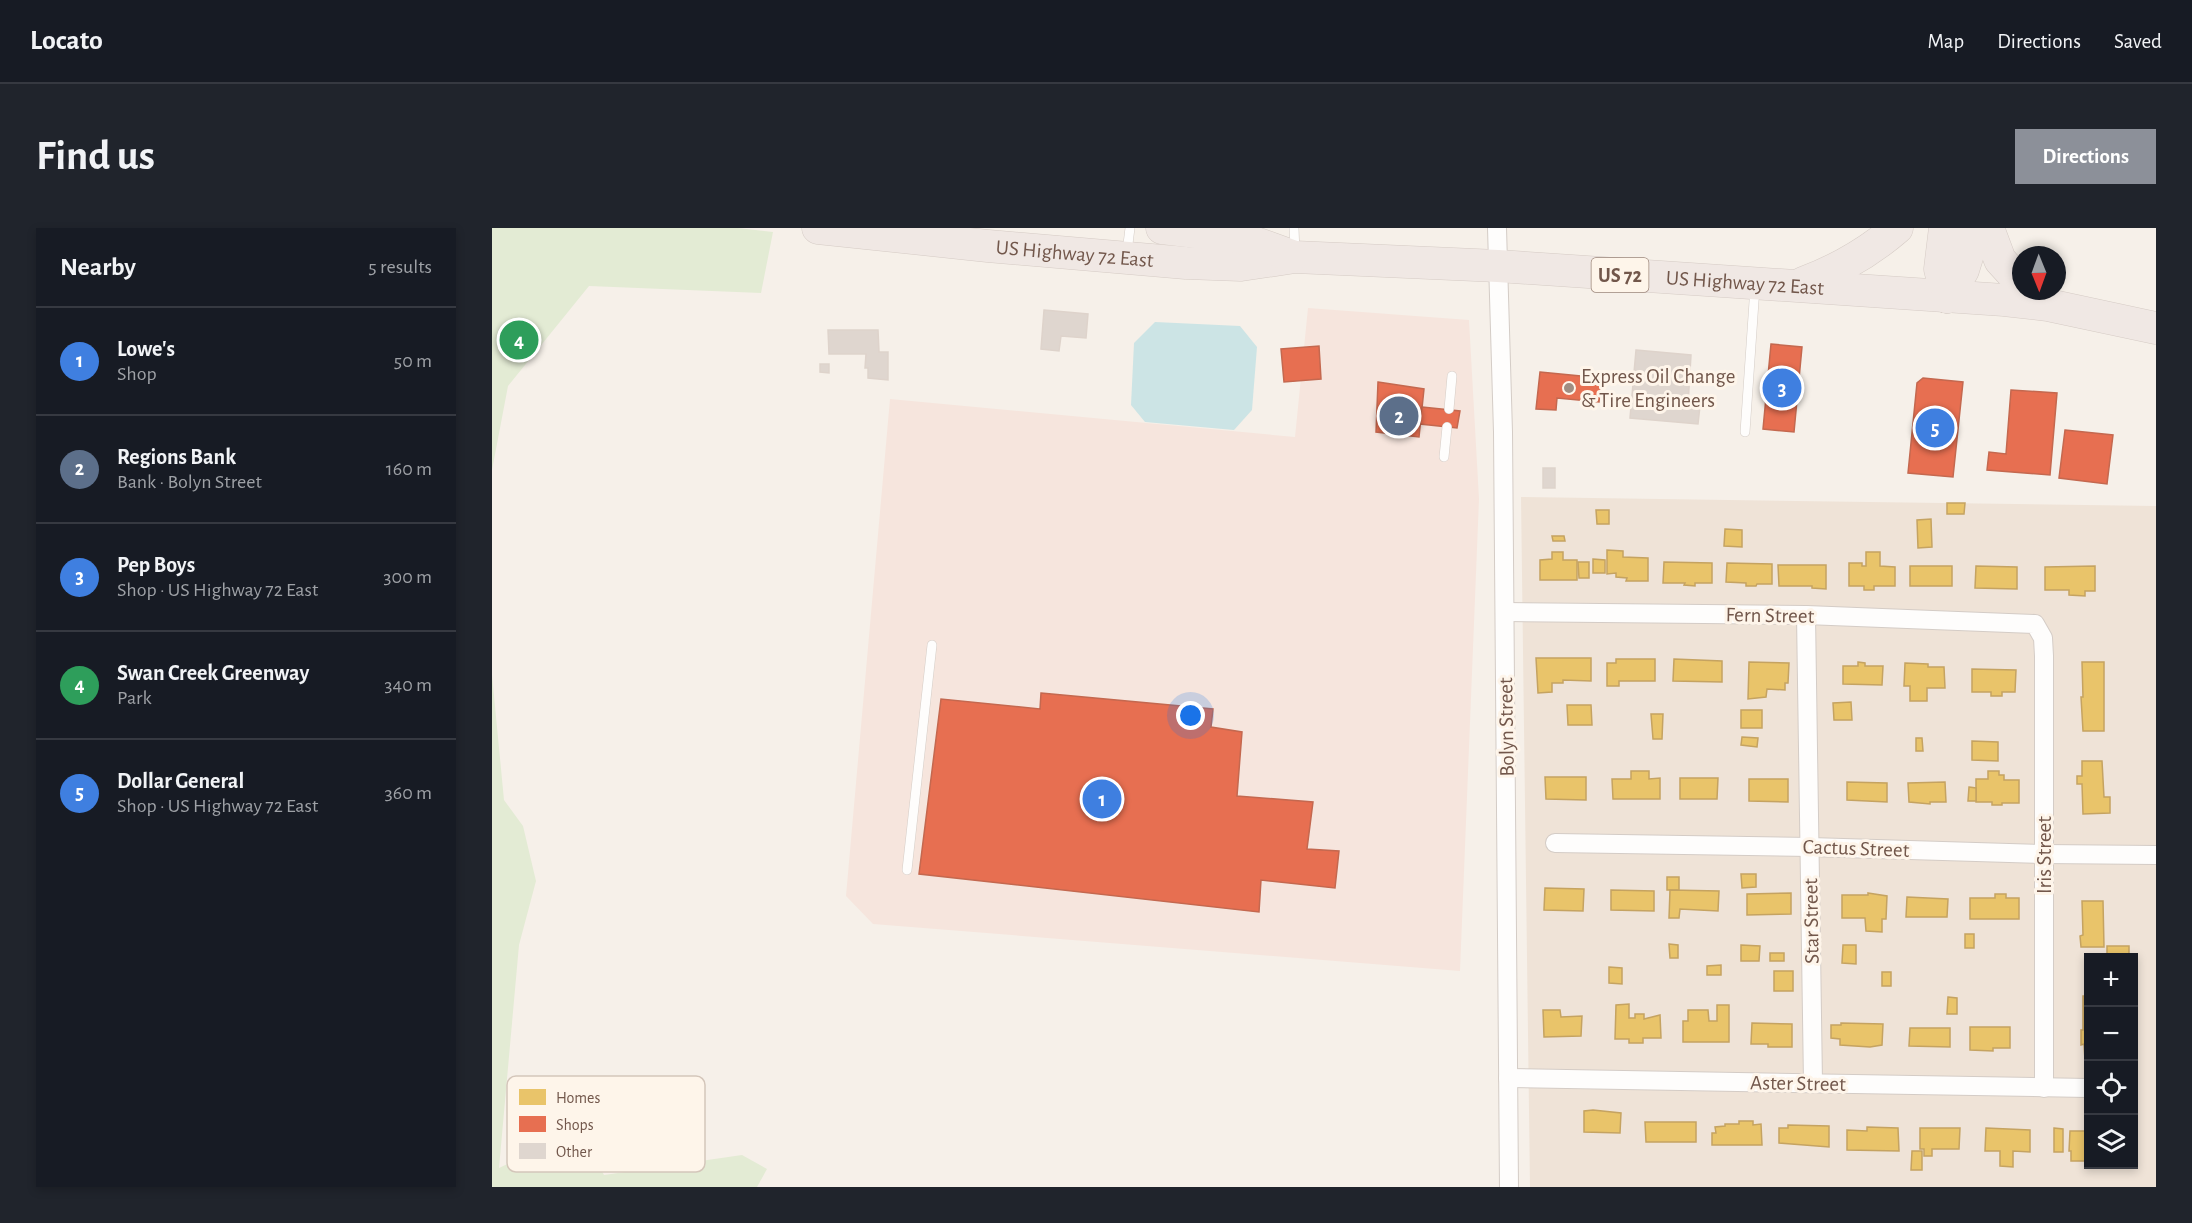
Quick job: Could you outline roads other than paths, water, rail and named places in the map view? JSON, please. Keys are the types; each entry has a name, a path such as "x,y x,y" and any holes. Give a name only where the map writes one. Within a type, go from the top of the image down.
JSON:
{"highway":[{"name":"US Highway 72 East","path":"818,228 988,242 1128,243 1241,265 1294,242"},
{"name":"US Highway 72 East","path":"1162,228 1204,230 1239,237 1498,266 1947,297 2012,298"},
{"path":"1794,286 1829,274 1858,258 1897,228"},
{"path":"1945,228 1940,269 1947,297"},
{"path":"1947,297 1963,270 1976,228"},
{"path":"1988,228 2001,260 2012,273"},
{"name":"US Highway 72 East","path":"2047,300 2152,327"}],"street":[{"name":"Bolyn Street","path":"1497,228 1503,432 1509,1187"},
{"name":"Fern Street","path":"1505,612 1806,615 2035,624"},
{"name":"Star Street","path":"1806,615 1813,1083"},
{"name":"Iris Street","path":"2035,624 2043,638 2044,656 2044,1088"},
{"name":"Cactus Street","path":"1555,843 2156,855"},
{"name":"Aster Street","path":"1508,1078 2084,1088"}],"lane":[{"path":"1745,432 1756,284"},
{"path":"1449,410 1452,376"},
{"path":"1444,457 1447,427"},
{"path":"907,870 932,645"}],"water":[{"path":"1155,322 1240,326 1257,347 1252,410 1234,430 1145,422 1131,405 1134,343"}],"place":[{"name":"Swan Creek Greenway","path":"519,340"},
{"name":"Express Oil Change & Tire Engineers","path":"1569,388"},
{"name":"Pep Boys","path":"1782,388"},
{"name":"Regions Bank","path":"1399,416"},
{"name":"Dollar General","path":"1935,428"},
{"name":"Lowe's","path":"1102,799"}]}
